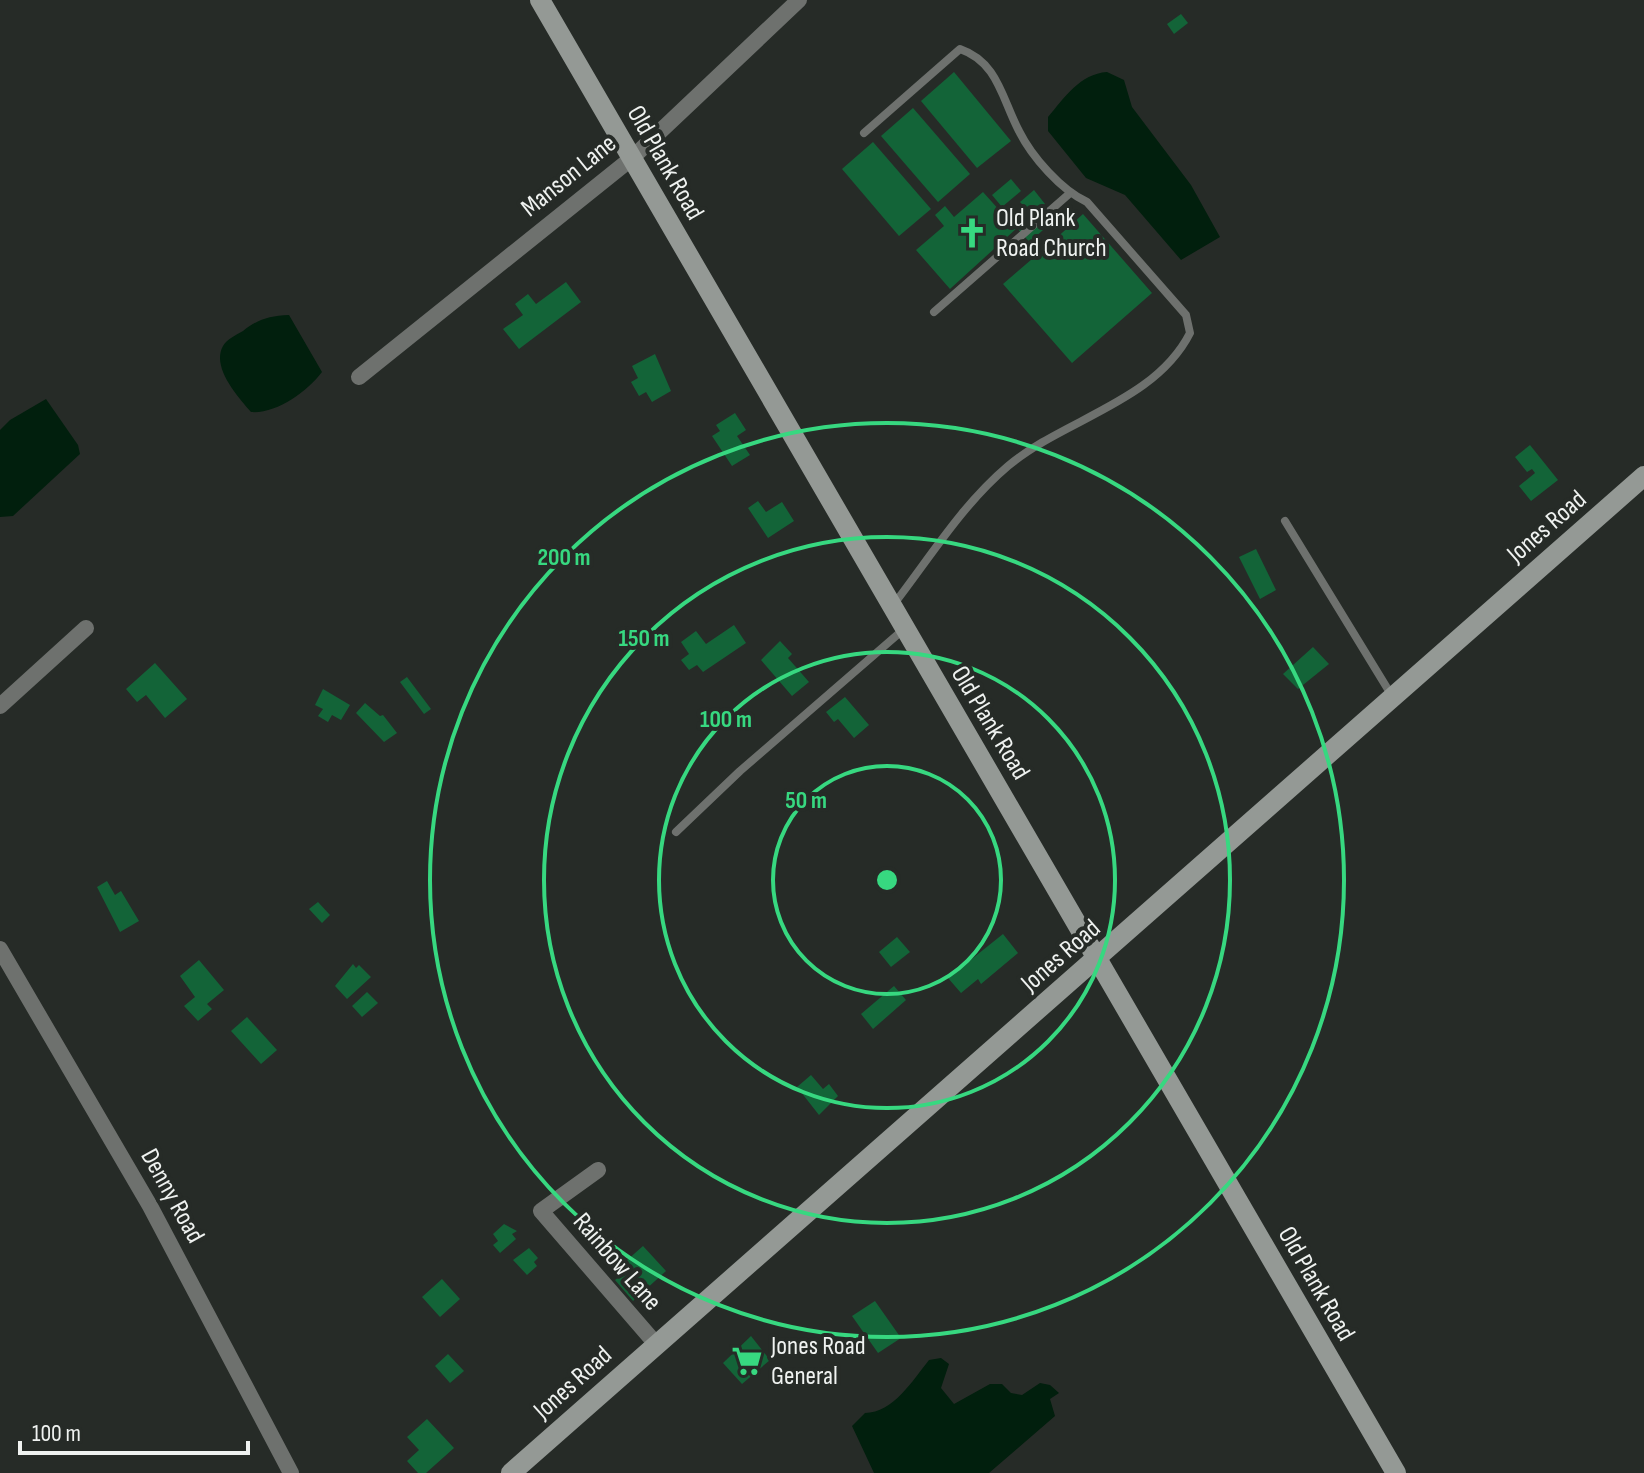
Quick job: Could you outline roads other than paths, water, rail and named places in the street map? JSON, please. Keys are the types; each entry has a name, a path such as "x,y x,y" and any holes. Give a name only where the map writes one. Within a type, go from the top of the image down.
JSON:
{"street":[{"name":"Old Plank Road","path":"540,0 1396,1473"},
{"name":"Manson Lane","path":"359,377 632,158 799,0"},
{"name":"Jones Road","path":"511,1473 1644,476"},
{"path":"0,706 86,628"},
{"name":"Denny Road","path":"0,949 196,1289 291,1473"},
{"name":"Rainbow Lane","path":"598,1170 541,1211 656,1344"}],"lane":[{"path":"864,133 960,49 981,59 997,79 1020,135 1069,194 1087,202 1186,315 1190,333 1180,353 1134,390 1010,464 980,492 892,608"},
{"path":"934,312 1069,194"},
{"path":"1285,521 1392,697"},
{"path":"676,832 740,771 904,629"}],"place":[{"name":"Old Plank Road Church","path":"972,233"},
{"name":"Jones Road General","path":"747,1361"}]}
